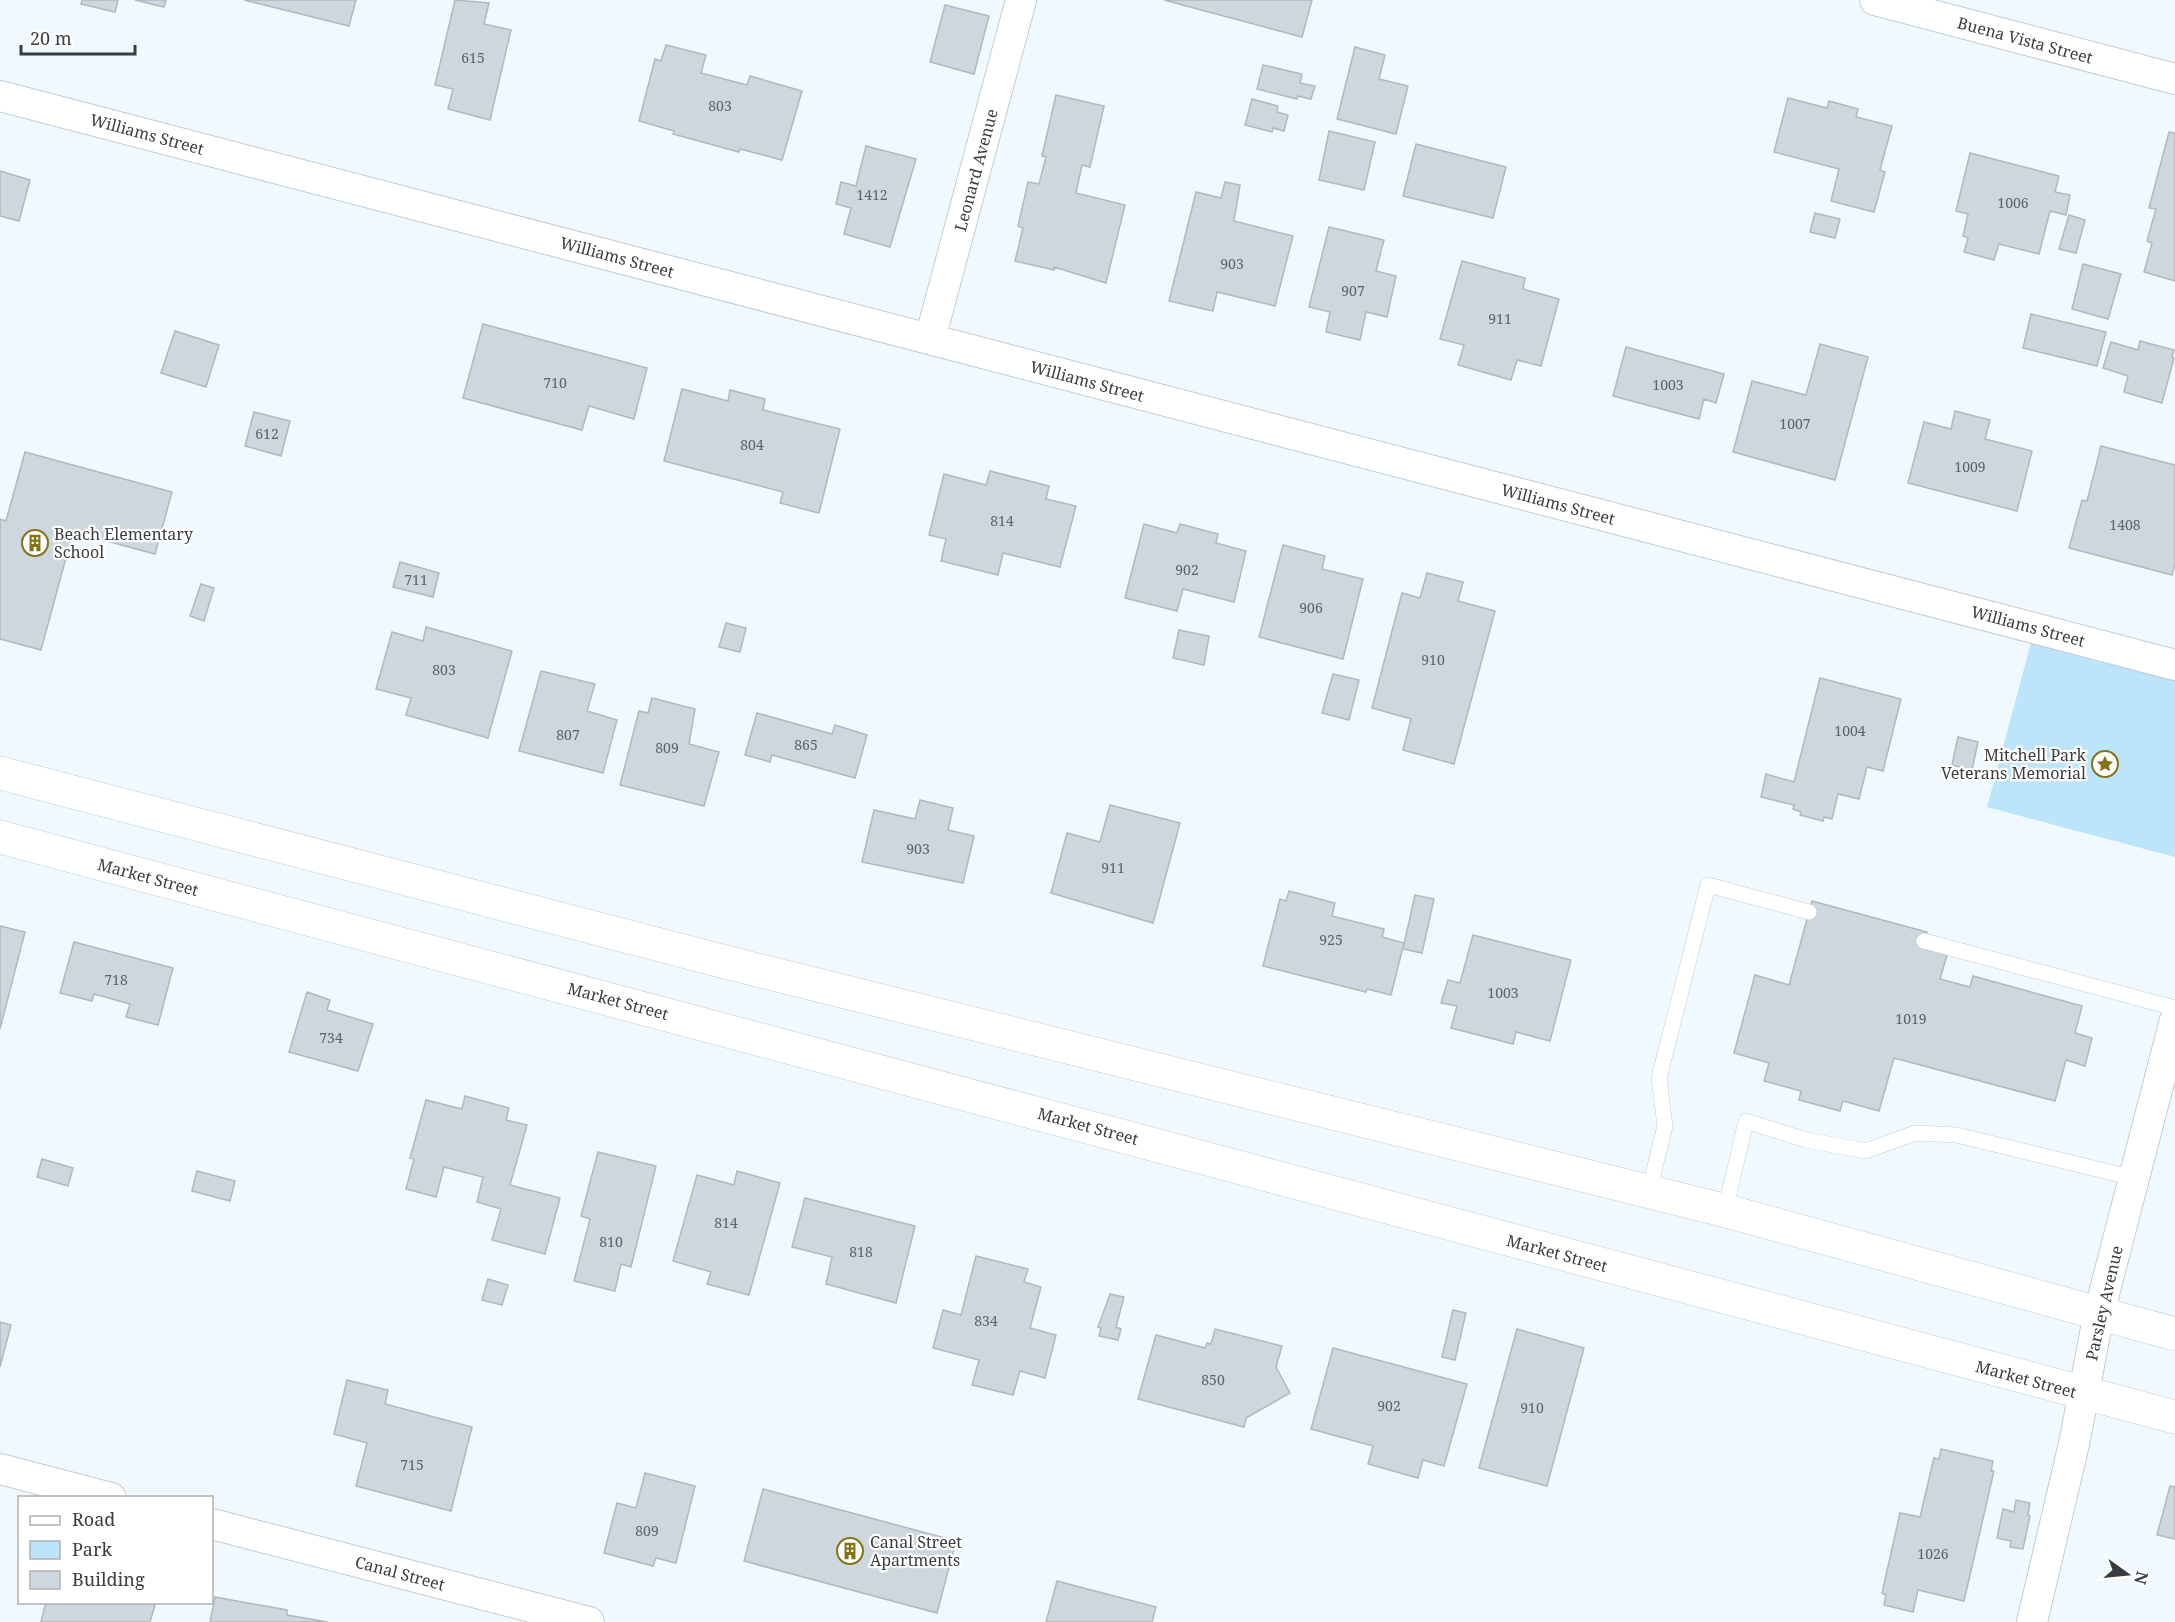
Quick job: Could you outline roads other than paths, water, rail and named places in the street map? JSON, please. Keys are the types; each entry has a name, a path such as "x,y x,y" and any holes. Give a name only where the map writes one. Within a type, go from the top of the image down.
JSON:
{"street":[{"name":"Leonard Avenue","path":"930,339 1022,0"},
{"name":"Buena Vista Street","path":"1875,0 2175,79"},
{"name":"Williams Street","path":"0,96 2175,665"},
{"path":"0,773 733,964 1648,1191 2175,1334"},
{"name":"Market Street","path":"0,837 717,1026 2175,1417"},
{"name":"Parsley Avenue","path":"2032,1622 2099,1313 2175,1020"},
{"path":"0,1468 107,1496"},
{"name":"Canal Street","path":"213,1524 589,1622"}],"lane":[{"path":"1648,1191 1665,1126 1659,1078 1708,885 1809,912"},
{"path":"1924,941 2175,1008"},
{"path":"1725,1211 1746,1121 1806,1140 1866,1151 1915,1133 1957,1135 2134,1178"}],"place":[{"name":"Beach Elementary School","path":"35,543"},
{"name":"Mitchell Park Veterans Memorial","path":"2105,764"},
{"name":"Canal Street Apartments","path":"850,1551"}]}
